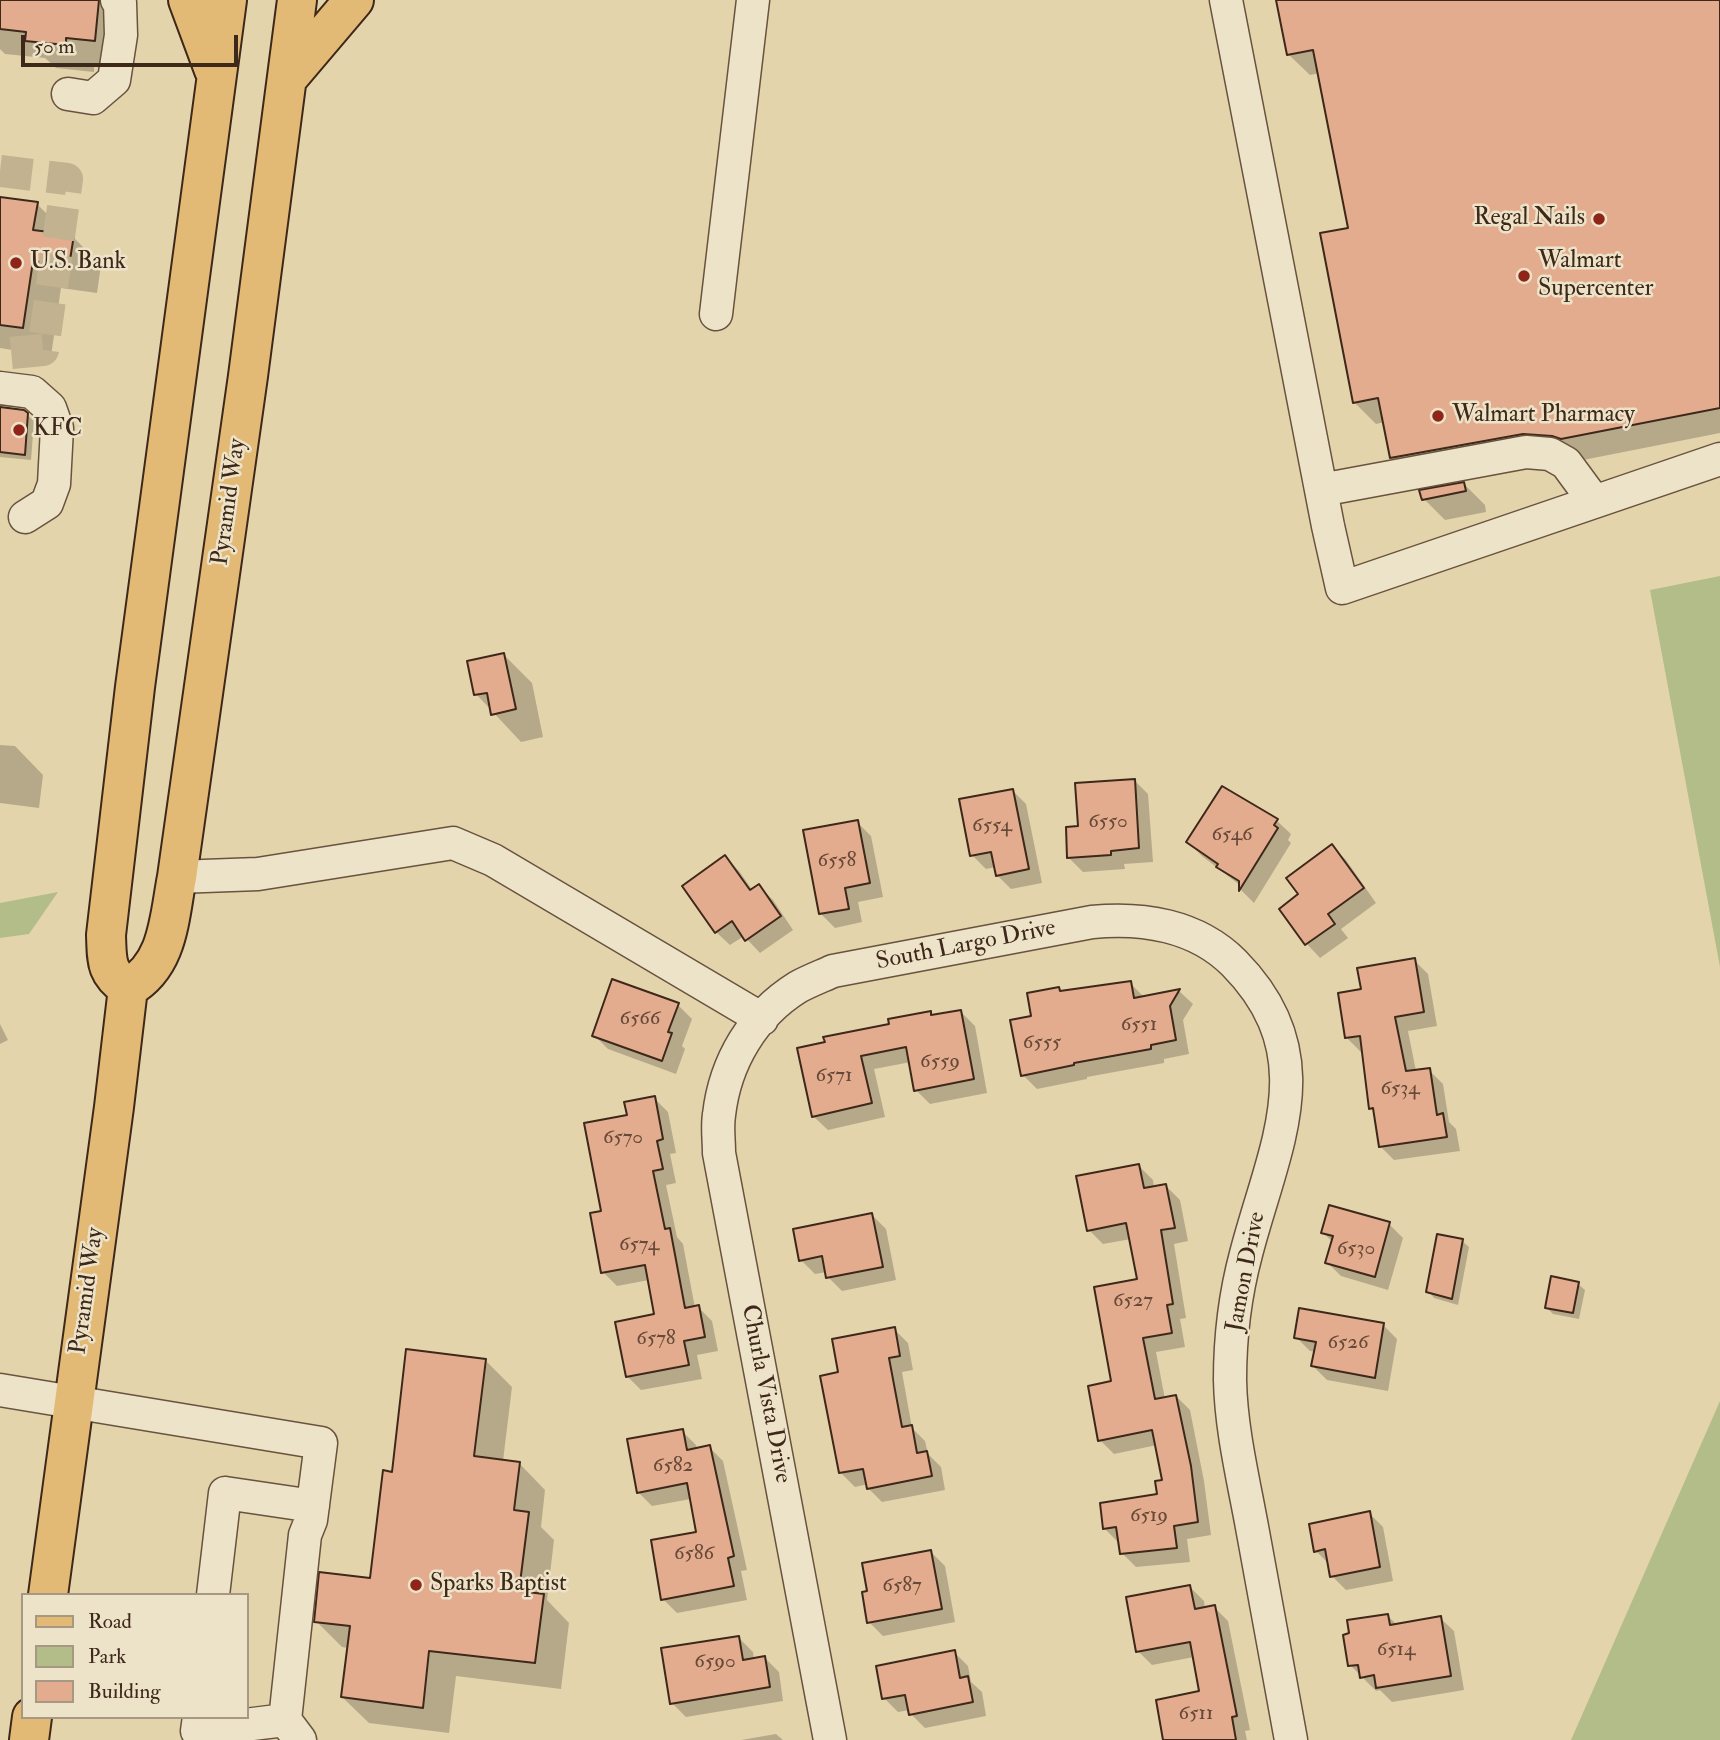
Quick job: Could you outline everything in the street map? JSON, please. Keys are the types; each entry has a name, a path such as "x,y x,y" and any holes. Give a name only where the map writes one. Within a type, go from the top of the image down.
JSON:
{"main road":[{"path":"188,0 197,18 216,77"},
{"path":"128,988 114,979 108,964 106,935 137,674 227,0"},
{"name":"Pyramid Way","path":"48,1593 128,988 140,981 156,963 166,938 177,877 297,0"},
{"path":"287,79 354,0"},
{"path":"29,1740 32,1719"}],"street":[{"path":"68,94 93,98 114,80 121,35 120,3 117,0"},
{"path":"716,314 753,0"},
{"path":"1226,0 1342,587 1720,459"},
{"path":"0,388 32,392 50,408 57,428 54,484 47,503 25,517"},
{"path":"1323,497 1527,452 1550,454 1566,463 1586,504"},
{"path":"1323,497 1418,486 1540,466 1561,474 1586,504"},
{"path":"177,877 258,874 453,843 493,860 762,1019"},
{"name":"South Largo Drive","path":"738,1050 772,1006 799,986 833,971 1092,922 1123,919 1157,922 1190,933 1219,950"},
{"name":"Jamon Drive","path":"1219,950 1253,982 1272,1013 1284,1047 1288,1081 1286,1112 1245,1258 1236,1306 1230,1381 1234,1435 1292,1740"},
{"name":"Churla Vista Drive","path":"738,1050 724,1083 718,1117 719,1153 830,1740"},
{"path":"0,1390 321,1443 311,1520 305,1535 293,1730 197,1731 199,1719"},
{"path":"213,1593 225,1493 313,1506"}],"green space":[{"path":"1720,576 1720,967 1650,590"},
{"path":"58,892 29,934 0,938 0,903"},
{"path":"1720,1401 1720,1740 1571,1740"}],"building":[{"path":"0,0 99,0 95,41 66,38 66,45 25,41 26,32 0,29"},
{"name":"Walmart Supercenter","path":"1276,0 1720,0 1720,408 1561,439 1523,434 1390,458 1378,398 1353,403 1320,233 1348,228 1313,50 1287,55"},
{"name":"U.S. Bank","path":"0,197 38,202 33,230 74,235 69,266 33,261 23,328 0,325"},
{"name":"KFC","path":"0,407 28,413 25,455 0,452"},
{"path":"1464,482 1466,491 1422,500 1419,490"},
{"path":"504,653 516,709 491,715 487,693 474,695 467,661"},
{"path":"1135,779 1139,848 1111,851 1111,855 1067,858 1066,827 1078,826 1075,783"},
{"path":"1222,786 1278,819 1274,825 1278,828 1239,891 1239,881 1216,867 1218,864 1186,842"},
{"path":"1013,789 1029,869 996,876 991,852 970,856 959,799"},
{"path":"858,820 870,883 845,888 849,909 819,914 803,830"},
{"path":"1332,844 1364,888 1328,914 1335,924 1305,945 1279,909 1298,894 1286,878"},
{"path":"725,855 750,890 759,884 781,916 745,941 732,921 715,933 682,886"},
{"path":"1415,958 1424,1012 1395,1017 1406,1071 1430,1068 1437,1115 1443,1113 1447,1137 1379,1147 1373,1108 1369,1109 1360,1036 1345,1038 1338,993 1361,989 1357,968"},
{"path":"612,979 679,1003 668,1032 672,1033 662,1061 592,1036"},
{"path":"1131,981 1134,998 1180,989 1170,1006 1176,1040 1151,1045 1151,1049 1021,1076 1010,1020 1031,1016 1027,993 1059,987 1060,991"},
{"path":"961,1010 974,1079 914,1091 906,1047 861,1056 872,1103 812,1117 797,1048 825,1042 823,1037 889,1024 888,1019 931,1011 931,1015"},
{"path":"655,1096 663,1139 657,1141 663,1169 653,1171 665,1229 670,1228 685,1308 699,1305 705,1337 684,1341 689,1365 626,1377 615,1322 654,1314 645,1265 601,1273 590,1213 601,1211 584,1123 627,1115 624,1102"},
{"path":"1139,1164 1144,1188 1166,1184 1175,1228 1161,1230 1173,1304 1167,1305 1172,1333 1143,1338 1155,1399 1176,1395 1191,1466 1198,1522 1174,1526 1177,1548 1120,1554 1116,1527 1103,1529 1100,1503 1157,1494 1155,1481 1162,1480 1152,1430 1098,1441 1088,1386 1111,1381 1094,1287 1137,1279 1126,1223 1087,1231 1076,1176"},
{"path":"1329,1205 1390,1222 1375,1277 1325,1263 1333,1236 1321,1233"},
{"path":"872,1213 883,1267 826,1278 822,1256 799,1261 793,1229"},
{"path":"1437,1234 1463,1239 1452,1299 1426,1292"},
{"path":"1551,1276 1579,1282 1573,1313 1545,1308"},
{"path":"1299,1308 1384,1323 1375,1378 1311,1366 1316,1342 1294,1338"},
{"path":"895,1327 900,1356 889,1358 902,1427 912,1425 917,1453 927,1451 932,1476 867,1489 863,1469 839,1473 820,1376 838,1372 832,1339"},
{"name":"Sparks Baptist","path":"406,1349 486,1359 474,1456 520,1462 514,1510 529,1512 519,1591 544,1594 535,1663 429,1651 423,1708 341,1697 350,1626 314,1622 319,1572 370,1578 383,1470 392,1472"},
{"path":"683,1429 687,1450 710,1445 734,1556 728,1558 734,1586 661,1600 651,1540 696,1532 687,1483 637,1493 627,1439"},
{"path":"1370,1511 1380,1567 1330,1577 1325,1549 1314,1552 1309,1524"},
{"path":"931,1550 942,1609 867,1623 862,1592 867,1591 862,1563"},
{"path":"1190,1585 1195,1609 1215,1605 1237,1716 1232,1717 1236,1740 1163,1740 1156,1700 1199,1691 1190,1642 1136,1652 1126,1597"},
{"path":"1388,1614 1390,1625 1441,1616 1451,1676 1376,1688 1374,1675 1360,1678 1358,1665 1348,1666 1343,1635 1349,1633 1347,1620"},
{"path":"739,1636 743,1660 765,1656 770,1687 670,1704 661,1648"},
{"path":"955,1650 960,1678 968,1676 973,1702 909,1715 905,1695 882,1699 876,1666"}],"tunnel":[{"path":"0,171 67,179 43,350 0,352"}],"place":[{"name":"Regal Nails","path":"1599,219"},
{"name":"U.S. Bank","path":"16,263"},
{"name":"Walmart Supercenter","path":"1524,276"},
{"name":"Walmart Pharmacy","path":"1438,416"},
{"name":"KFC","path":"19,430"},
{"name":"Sparks Baptist","path":"416,1585"}]}
